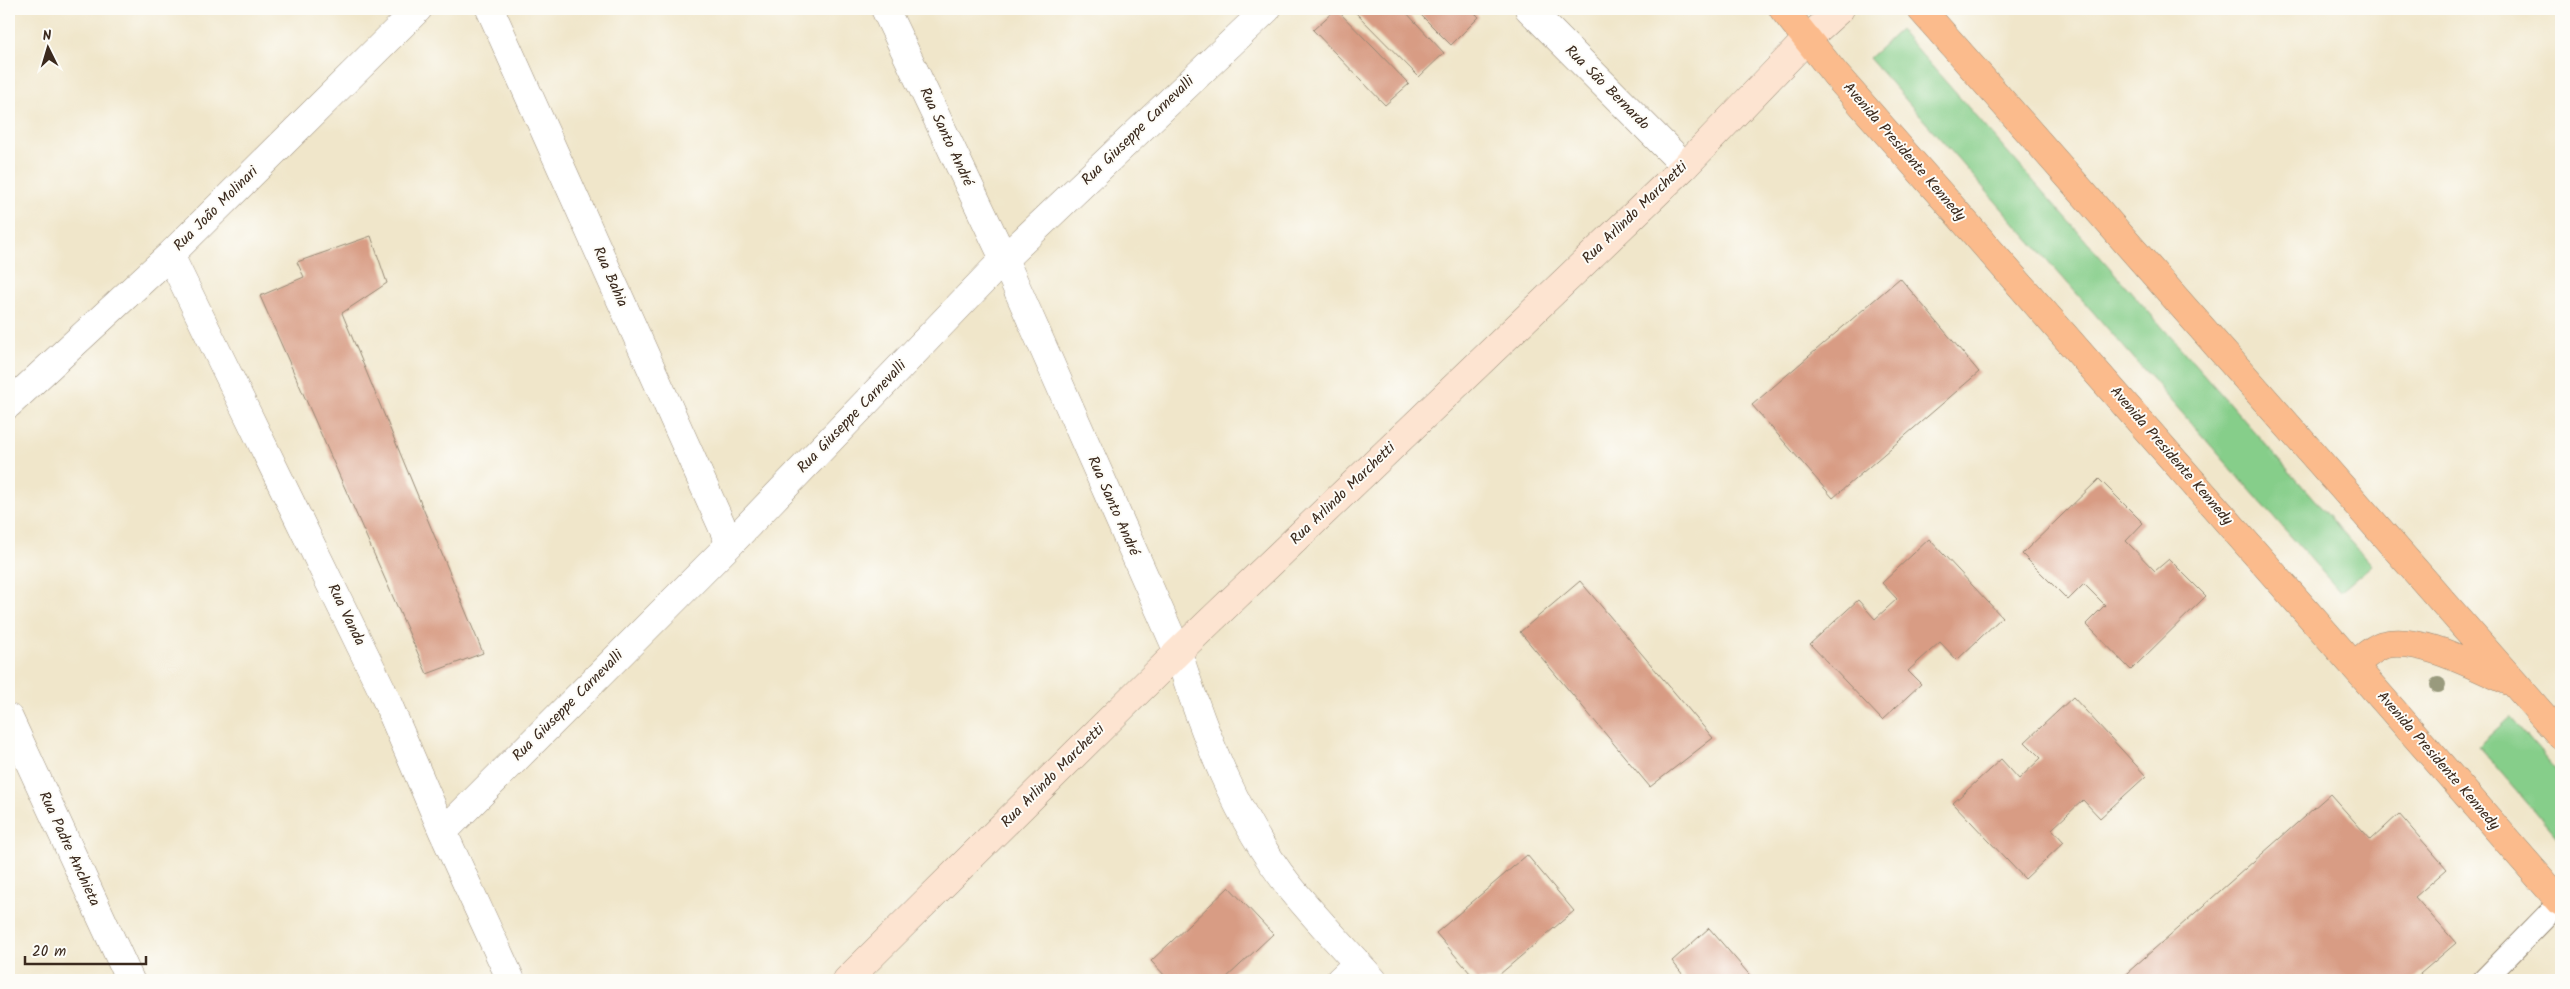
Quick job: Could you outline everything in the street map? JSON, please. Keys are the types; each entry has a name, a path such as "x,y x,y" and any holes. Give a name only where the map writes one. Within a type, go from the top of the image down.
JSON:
{"main road":[{"name":"Avenida Presidente Kennedy","path":"1783,9 1806,40 2561,901"},
{"path":"1921,9 2561,736"},
{"path":"2354,665 2382,646 2404,644 2435,650 2515,684"}],"street":[{"name":"Rua João Molinari","path":"9,404 170,255 418,9"},
{"name":"Rua Bahia","path":"490,9 730,544"},
{"name":"Rua Santo André","path":"885,9 1004,259 1178,652 1194,705 1215,759 1258,838 1289,886 1357,975"},
{"name":"Rua Giuseppe Carnevalli","path":"443,832 730,544 1004,259 1267,9"},
{"name":"Rua São Bernardo","path":"1529,9 1685,166"},
{"name":"Rua Arlindo Marchetti","path":"847,980 1178,652 1685,166 1806,40 1840,9"},
{"name":"Rua Vanda","path":"170,255 382,690 443,832 511,980"},
{"name":"Rua Padre Anchieta","path":"9,718 130,980"}],"lane":[{"path":"2484,980 2561,901"}],"green space":[{"path":"1900,30 2372,565 2340,592 1869,58"},
{"path":"2510,717 2561,775 2561,842 2478,746"}],"building":[{"path":"1336,9 1409,84 1385,105 1313,30"},
{"path":"1352,9 1403,9 1444,53 1419,77"},
{"path":"1415,9 1471,9 1479,17 1451,45"},
{"path":"371,236 387,283 342,313 483,653 427,674 260,296 304,277 297,262"},
{"path":"1900,278 1979,372 1833,498 1752,405"},
{"path":"2099,479 2143,523 2126,541 2155,571 2169,559 2206,596 2131,670 2086,624 2105,605 2084,584 2068,600 2022,554"},
{"path":"1929,539 2002,617 1957,660 1940,642 1908,671 1921,684 1882,720 1810,644 1858,600 1875,619 1897,599 1882,583"},
{"path":"1580,581 1713,738 1650,787 1520,632"},
{"path":"2073,697 2146,776 2100,818 2083,800 2052,829 2064,842 2025,879 1953,803 2001,759 2019,779 2041,758 2025,742"},
{"path":"2330,794 2371,840 2399,814 2447,869 2415,897 2456,943 2413,980 2119,980"},
{"path":"1527,855 1574,911 1493,980 1476,980 1436,933"},
{"path":"1229,887 1273,934 1224,980 1169,980 1151,961"},
{"path":"1709,928 1754,980 1687,980 1672,961"}]}
